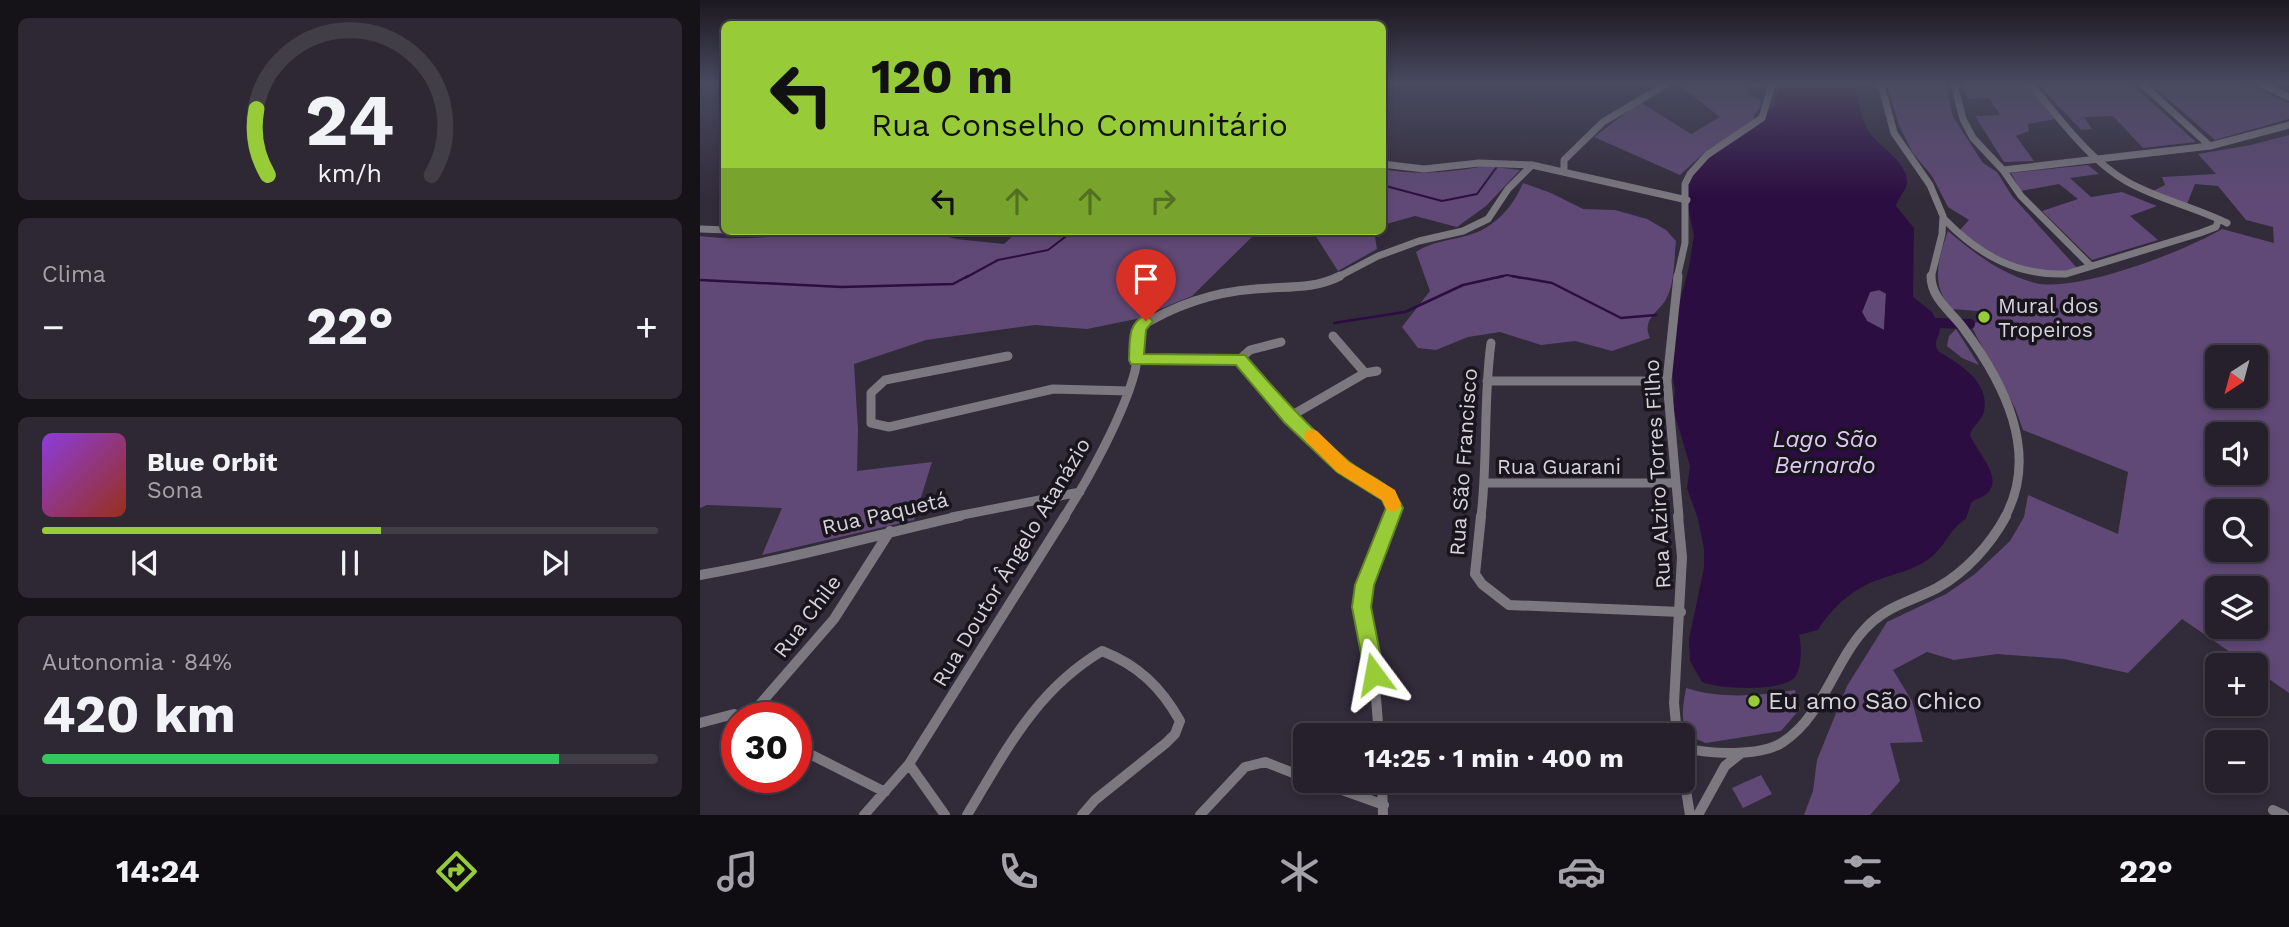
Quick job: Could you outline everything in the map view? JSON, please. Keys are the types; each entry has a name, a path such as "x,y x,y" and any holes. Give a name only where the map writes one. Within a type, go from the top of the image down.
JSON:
{"street":[{"path":"1564,170 1564,160 1603,122"},
{"name":"Rua Alziro Torres Filho","path":"1676,723 1674,703 1682,557 1667,381 1677,279 1685,243 1685,184 1688,175 1710,153 1756,122"},
{"path":"1890,122 1932,187 1944,219 1976,249 2002,263 2028,272 2047,276 2066,274 2208,230 2222,222 2205,212 2128,182 2096,157 2064,122"},
{"path":"1965,122 1973,138 2003,170 2021,196 2091,266"},
{"path":"2184,122 2210,146"},
{"path":"2003,170 2096,157 2210,146 2289,125"},
{"path":"1386,164 1424,169 1479,163 1532,165 1564,170 1687,200"},
{"name":"Rua Doutor Ângelo Atanázio","path":"864,815 909,764 1080,492 1129,391 1139,328 1165,311 1204,299 1252,289 1321,285 1378,256 1419,241 1463,232 1488,219 1508,189 1532,165"},
{"path":"1695,751 1704,754 1740,754 1784,743 1806,718 1865,629 1882,612 1937,588 1968,564 1998,530 2012,508 2022,467 2018,430 2011,407 1968,334 1932,288 1931,278 1944,219"},
{"path":"700,229 721,230"},
{"path":"1333,336 1365,373"},
{"path":"1136,360 1240,359 1250,350 1281,342"},
{"name":"Rua São Francisco","path":"1491,343 1487,382 1485,483 1475,574 1496,597 1509,605 1681,612"},
{"path":"1008,356 885,380 871,393 871,423 889,427 1053,388 1129,391"},
{"path":"1240,359 1289,417 1343,467 1388,495 1394,508 1364,585 1361,607 1374,674 1378,723"},
{"path":"1289,417 1365,373 1377,371"},
{"path":"1487,382 1667,381"},
{"name":"Rua Guarani","path":"1485,483 1675,483"},
{"name":"Rua Paquetá","path":"700,575 764,564 890,531 1015,503 1080,492"},
{"name":"Rua Chile","path":"762,702 834,619 890,531"},
{"path":"967,815 1006,747 1023,724 1052,690 1085,659 1102,651 1113,654 1152,679 1167,696 1180,721 1175,734 1166,743 1095,800 1082,815"},
{"path":"700,723 721,717"},
{"path":"1698,815 1725,766 1740,754"},
{"path":"812,755 885,792"},
{"path":"1200,815 1245,767 1265,762 1293,773"},
{"path":"909,764 945,815"},
{"path":"1344,793 1383,810"},
{"path":"1686,793 1690,815"}],"shaded area":[{"path":"1614,122 1672,122 1691,134 1711,122 1754,122 1706,151 1680,175 1594,137"},
{"path":"1898,122 1956,122 1983,163 1997,172 2012,196 2077,268 2047,275 2003,261 1958,232 1969,220 1948,207 1932,176 1912,152"},
{"path":"1979,122 2039,122 2028,124 2029,131 2016,136 2034,161 2004,162"},
{"path":"2074,122 2087,122 2092,129 2081,130"},
{"path":"2119,122 2174,122 2196,142 2143,148"},
{"path":"2194,122 2278,122 2215,140"},
{"path":"2289,135 2289,693 2268,678 2268,653 2232,653 2211,639 2268,639 2268,576 2205,576 2205,635 2182,619 2128,673 2064,659 1997,654 1954,660 1927,652 1893,670 1912,701 1923,742 1890,743 1900,781 1870,815 1804,815 1813,791 1817,760 1847,686 1887,622 1946,594 1975,574 2010,541 2024,517 2028,495 2118,534 2128,472 2023,430 2015,408 1970,324 1983,321 1978,311 1952,309 1941,291 1938,282 1939,262 1948,231 1978,255 2011,274 2035,283 2054,284 2077,282 2130,268 2183,248 2222,229 2274,243 2273,227 2246,220 2218,186 2195,184 2187,204 2153,191 2165,185 2162,177 2216,174 2198,154"},
{"path":"2088,165 2099,174 2070,178 2091,197 2122,192 2157,206 2130,216 2158,240 2092,260 2042,211 2078,199 2059,184 2021,191 2011,173"},
{"path":"1486,166 1520,170 1486,206 1457,227 1415,216 1386,224 1386,169 1409,172"},
{"path":"1523,183 1583,209 1615,210 1647,219 1666,230 1676,241 1671,288 1649,322 1650,338 1612,351 1575,341 1541,345 1500,332 1468,337 1436,350 1418,348 1402,327 1430,291 1416,252 1487,227 1508,208"},
{"path":"788,235 940,235 1004,244 1014,235 1254,235 1192,296 1136,319 1087,329 1035,325 926,340 854,364 858,430 857,471 932,462 914,520 762,555 782,508 707,505 700,508 700,236 758,238"},
{"path":"1315,235 1375,235 1377,249 1338,271"},
{"path":"1879,290 1886,294 1884,330 1867,321 1862,312 1870,292"},
{"path":"1956,329 1979,365 1962,358 1947,346 1949,336"},
{"path":"1686,688 1712,694 1740,695 1795,690 1800,709 1781,731 1706,743 1695,739 1695,723 1684,723"},
{"path":"1761,775 1772,794 1743,808 1732,788"}],"water":[{"name":"Lago São Bernardo","path":"1755,122 1864,122 1873,138 1902,166 1907,180 1896,206 1914,228 1913,297 1932,312 1940,329 1936,343 1939,352 1972,375 1985,401 1981,418 1970,435 1988,465 1993,481 1991,489 1971,503 1966,519 1930,558 1911,569 1875,581 1858,590 1835,608 1818,630 1799,635 1801,657 1797,674 1776,686 1735,688 1702,682 1690,661 1689,639 1704,568 1704,549 1698,519 1687,488 1690,466 1673,408 1675,390 1671,367 1676,317 1694,235 1684,189 1693,171","holes":["1879,290 1886,293 1884,330 1867,321 1862,312 1870,292"]}],"waterway":[{"path":"1386,186 1442,201 1477,194 1496,168"},
{"path":"965,278 998,260 1048,250 1068,235"},
{"path":"1496,278 1507,275 1521,278"},
{"path":"700,280 842,287 953,284 968,276"},
{"path":"1334,323 1405,312 1463,285 1503,276"},
{"path":"1512,276 1552,283 1621,318 1656,315"},
{"path":"1937,323 1970,324"}],"slow traffic":[{"path":"1312,436 1343,467 1360,475 1388,495 1393,504"}],"place":[{"name":"Mural dos Tropeiros","path":"1984,317"},
{"name":"Eu amo São Chico","path":"1754,701"}],"route":[{"path":"1146,321 1139,328 1136,360 1240,359 1289,417 1321,443 1343,467 1360,475 1388,495 1394,508 1364,585 1361,607 1374,674"}]}
